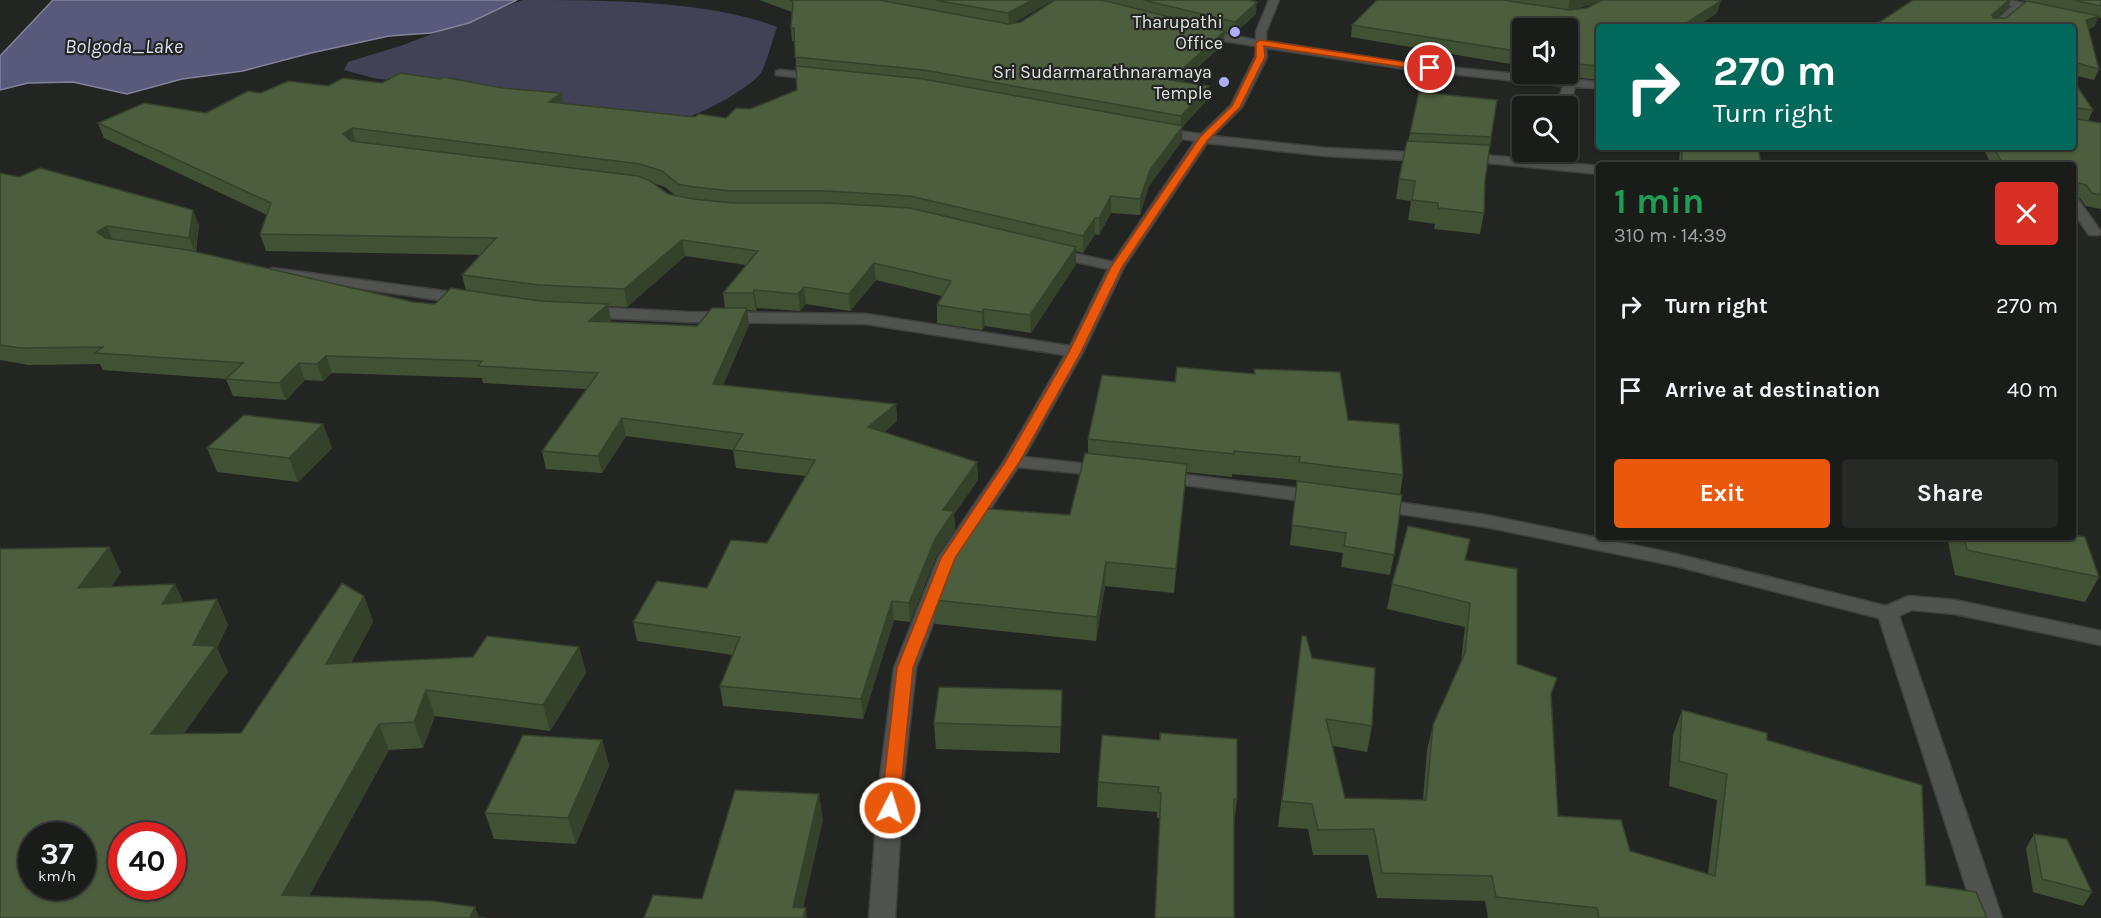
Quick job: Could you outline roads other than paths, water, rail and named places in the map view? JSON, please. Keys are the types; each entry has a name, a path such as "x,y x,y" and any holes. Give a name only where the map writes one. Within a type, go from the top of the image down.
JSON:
{"street":[{"path":"882,918 891,786 905,668 948,558 1013,461 1075,352 1117,267 1203,139 1236,107 1261,57 1261,32 1274,0"},
{"path":"1996,0 2055,13"},
{"path":"1998,24 2020,5"},
{"path":"1193,30 1224,38 1406,66 1512,77"},
{"path":"780,73 836,79"},
{"path":"1578,83 1596,85"},
{"path":"1145,128 1203,139 1322,152 1512,158"},
{"path":"1568,162 1596,169"},
{"path":"2076,206 2097,232"},
{"path":"2076,229 2097,232"},
{"path":"1040,250 1117,267"},
{"path":"261,270 484,302"},
{"path":"577,312 688,317 866,319 1075,352"},
{"path":"1013,461 1120,472"},
{"path":"1144,475 1239,485 1333,499"},
{"path":"1356,502 1486,522 1665,558 1888,613 1909,603 1955,607 2101,638"},
{"path":"1888,613 1989,918"}],"water":[{"name":"Bolgoda_Lake","path":"53,0 517,0 469,23 431,33 389,36 243,71 182,79 127,94 73,82 28,83 0,90 0,56"}],"place":[{"name":"Tharupathi Office","path":"1235,32"},
{"name":"Sri Sudarmarathnaramaya Temple","path":"1224,82"}]}
